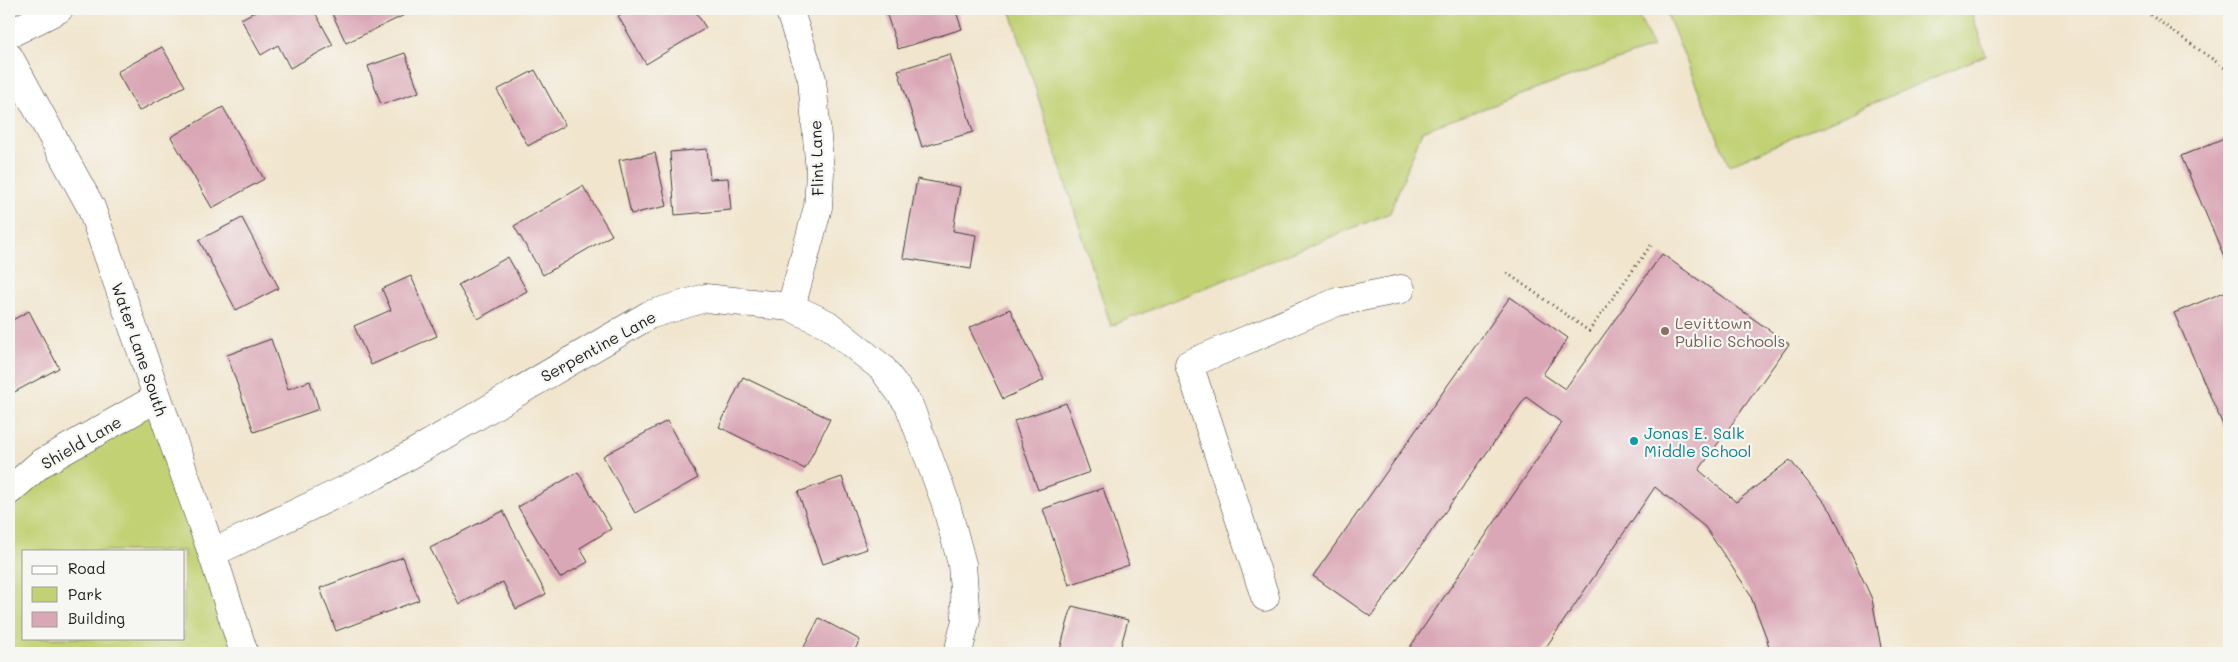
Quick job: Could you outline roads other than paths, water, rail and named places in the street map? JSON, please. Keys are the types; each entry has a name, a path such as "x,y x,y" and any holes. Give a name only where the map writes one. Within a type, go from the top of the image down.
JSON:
{"street":[{"path":"9,34 59,9"},
{"name":"Flint Lane","path":"788,9 812,79 820,172 818,207 791,307"},
{"name":"Water Lane South","path":"9,57 91,207 212,553 244,653"},
{"path":"1265,597 1189,364 1337,302 1401,290"},
{"name":"Serpentine Lane","path":"212,553 376,475 649,314 705,298 791,307 827,324 882,368 909,405 945,501 962,564 966,620 958,653"},
{"name":"Shield Lane","path":"9,491 40,464 157,398"}],"place":[{"name":"Levittown Public Schools","path":"1665,331"},
{"name":"Jonas E. Salk Middle School","path":"1634,441"}]}
